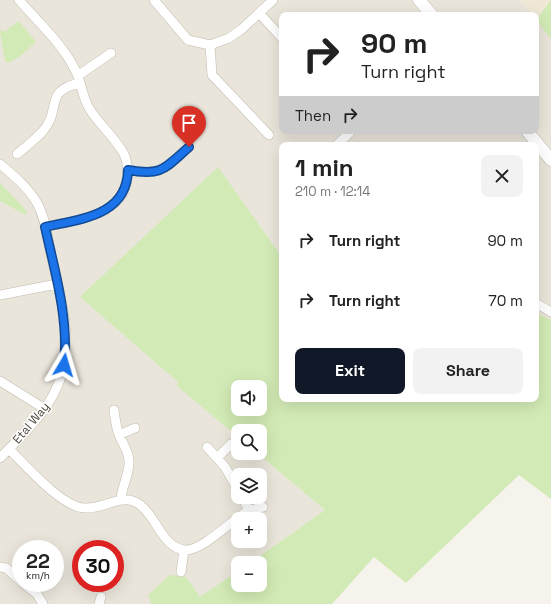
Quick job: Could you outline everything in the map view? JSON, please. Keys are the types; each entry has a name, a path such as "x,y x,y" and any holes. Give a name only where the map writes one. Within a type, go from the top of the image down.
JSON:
{"street":[{"path":"19,0 55,41 78,78 85,101 91,111 116,141 126,156 128,170 127,183 122,195 112,206 100,214 45,227"},
{"path":"154,0 188,40 210,45 229,38 273,0"},
{"path":"419,0 429,12"},
{"path":"259,13 279,35"},
{"path":"210,45 212,75 268,135"},
{"path":"17,154 43,131 50,119 58,92 111,52"},
{"path":"340,142 347,134"},
{"path":"529,134 536,142"},
{"path":"539,146 551,160"},
{"path":"128,170 146,173 157,172 189,147"},
{"name":"Etal Way","path":"0,164 24,185 38,204 45,227 57,284 66,343 64,365 58,386 45,409 0,458"},
{"path":"0,295 57,284"},
{"path":"539,305 551,312"},
{"path":"0,381 45,409"},
{"path":"114,410 119,435 127,452 129,462 123,483 121,499"},
{"path":"119,435 135,428"},
{"path":"217,458 231,444"},
{"path":"207,448 228,471 231,477"},
{"path":"9,449 66,503 82,508 90,508 121,499 130,499 150,513 171,543 184,550 200,547 249,510 263,507"},
{"path":"246,504 249,510"},
{"path":"181,572 184,550"},
{"path":"0,567 6,568 12,573"},
{"path":"35,592 43,604"}],"shaded area":[{"path":"0,0 519,0 529,12 279,12 279,134 539,134 539,24 551,39 551,320 539,314 539,142 279,142 279,253 218,168 177,381 179,387 231,431 231,460 265,460 325,510 260,556 231,556 231,576 191,604 0,604"},
{"path":"519,0 551,0 551,39 539,24 539,12 529,12"}],"green space":[{"path":"551,0 551,39 539,24 539,16"},
{"path":"19,21 36,42 19,57 8,63 5,61 0,32 2,30 4,32"},
{"path":"218,167 279,253 279,402 539,402 539,314 551,320 551,499 519,475 406,583 374,557 332,604 152,604 148,595 170,575 186,577 200,597 231,576 231,592 267,592 267,556 260,556 325,510 265,460 267,460 267,424 231,424 231,431 178,387 177,381 80,297"},
{"path":"0,183 26,210 26,215 0,201"}],"route":[{"path":"64,365 66,343 63,320 45,227 100,214 112,206 122,195 127,183 128,170 146,173 157,172 189,147"}]}
